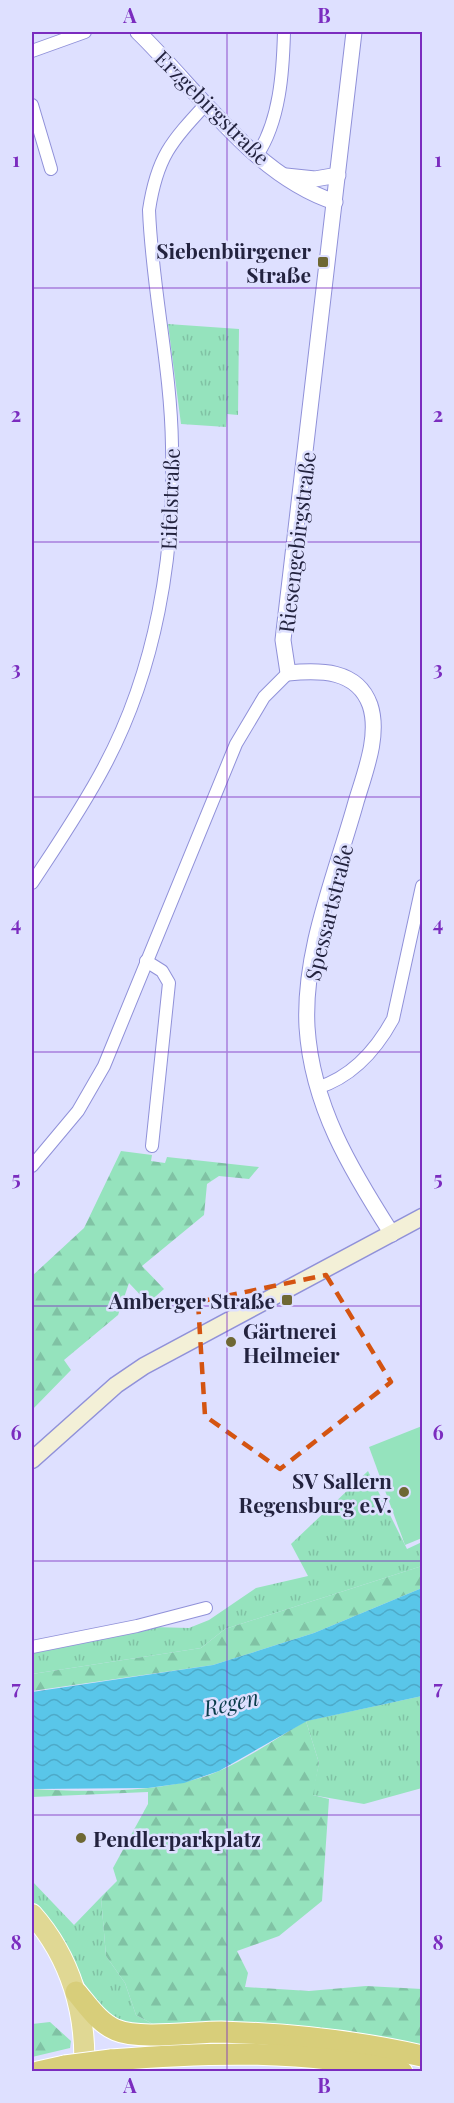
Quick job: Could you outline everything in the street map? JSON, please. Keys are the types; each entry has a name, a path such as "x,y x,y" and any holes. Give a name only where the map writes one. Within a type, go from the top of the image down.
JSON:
{"highway":[{"path":"32,1914 55,1946 76,1992 84,2035 75,2069"},
{"path":"76,1992 105,2024 130,2034 221,2032 351,2042 407,2062"},
{"path":"38,2072 75,2069 111,2060 198,2054 251,2053 351,2062 407,2062"}],"main road":[{"path":"32,1460 111,1389 144,1366 423,1217"}],"street":[{"path":"32,51 85,32"},
{"path":"257,155 267,140 274,113 284,32"},
{"name":"Riesengebirgstraße","path":"288,673 284,631 354,32"},
{"name":"Erzgebirgstraße","path":"143,33 206,104 257,155 297,186 335,202"},
{"name":"Eifelstraße","path":"32,883 85,801 105,765 138,684 154,630 170,538 172,445 150,242 149,210 152,186 171,142 206,104"},
{"path":"32,105 51,169"},
{"name":"Erzgebirgstraße","path":"286,176 315,179 338,175"},
{"name":"Spessartstraße","path":"288,673 314,670 341,675 363,692 373,716 373,736 368,761 317,939 309,977 307,1025 317,1088 325,1113 348,1163 392,1234"},
{"path":"32,1166 78,1111 104,1066 236,744 264,697 288,673"},
{"path":"317,1088 336,1082 362,1061 384,1035 393,1019 423,886"},
{"path":"146,961 162,971 169,983 152,1146"},
{"path":"32,1647 155,1622 206,1608"}],"highlighted area":[{"path":"326,1275 391,1382 280,1469 205,1416 198,1302"}],"green space":[{"path":"168,324 239,329 238,415 227,414 226,427 181,424"},
{"path":"121,1151 152,1155 151,1161 165,1163 167,1157 259,1167 249,1179 219,1176 207,1184 204,1215 142,1266 164,1289 148,1303 129,1283 118,1315 64,1360 71,1370 32,1410 32,1276 84,1228"},
{"name":"SV Sallern Regensburg e.V.","path":"422,1426 422,1538 405,1545 369,1447"},
{"path":"368,1471 407,1549 422,1542 422,1566 225,1629 201,1648 32,1674 32,1652 153,1627 189,1628 209,1620 256,1588 308,1576 291,1544"},
{"path":"422,1566 422,1588 314,1633 213,1665 32,1691 32,1674 201,1648 225,1629"},
{"path":"422,1696 422,1788 364,1804 312,1795 319,1763 306,1721"},
{"path":"306,1721 319,1763 313,1795 329,1799 322,1901 279,1936 237,1951 248,1973 245,1987 309,1991 366,1986 422,1989 422,2045 347,2031 287,2027 162,2029 136,2015 125,1983 106,1956 101,1897 117,1881 113,1868 148,1804 148,1792 32,1797 32,1789 127,1790 176,1784 198,1778 241,1760"},
{"path":"32,1881 74,1925 101,1897 106,1956 125,1983 136,2015 162,2029 110,2023 90,1995 72,1959 32,1905"},
{"path":"50,2022 71,2041 70,2048 32,2057 32,2024"}],"water":[{"name":"Regen","path":"422,1588 422,1696 307,1721 219,1771 184,1783 148,1788 32,1789 32,1692 213,1665 314,1633"}],"place":[{"name":"Siebenbürgener Straße","path":"323,262"},
{"name":"Amberger Straße","path":"287,1300"},
{"name":"Gärtnerei Heilmeier","path":"231,1342"},
{"name":"SV Sallern Regensburg e.V.","path":"404,1492"},
{"name":"Pendlerparkplatz","path":"81,1838"}]}
